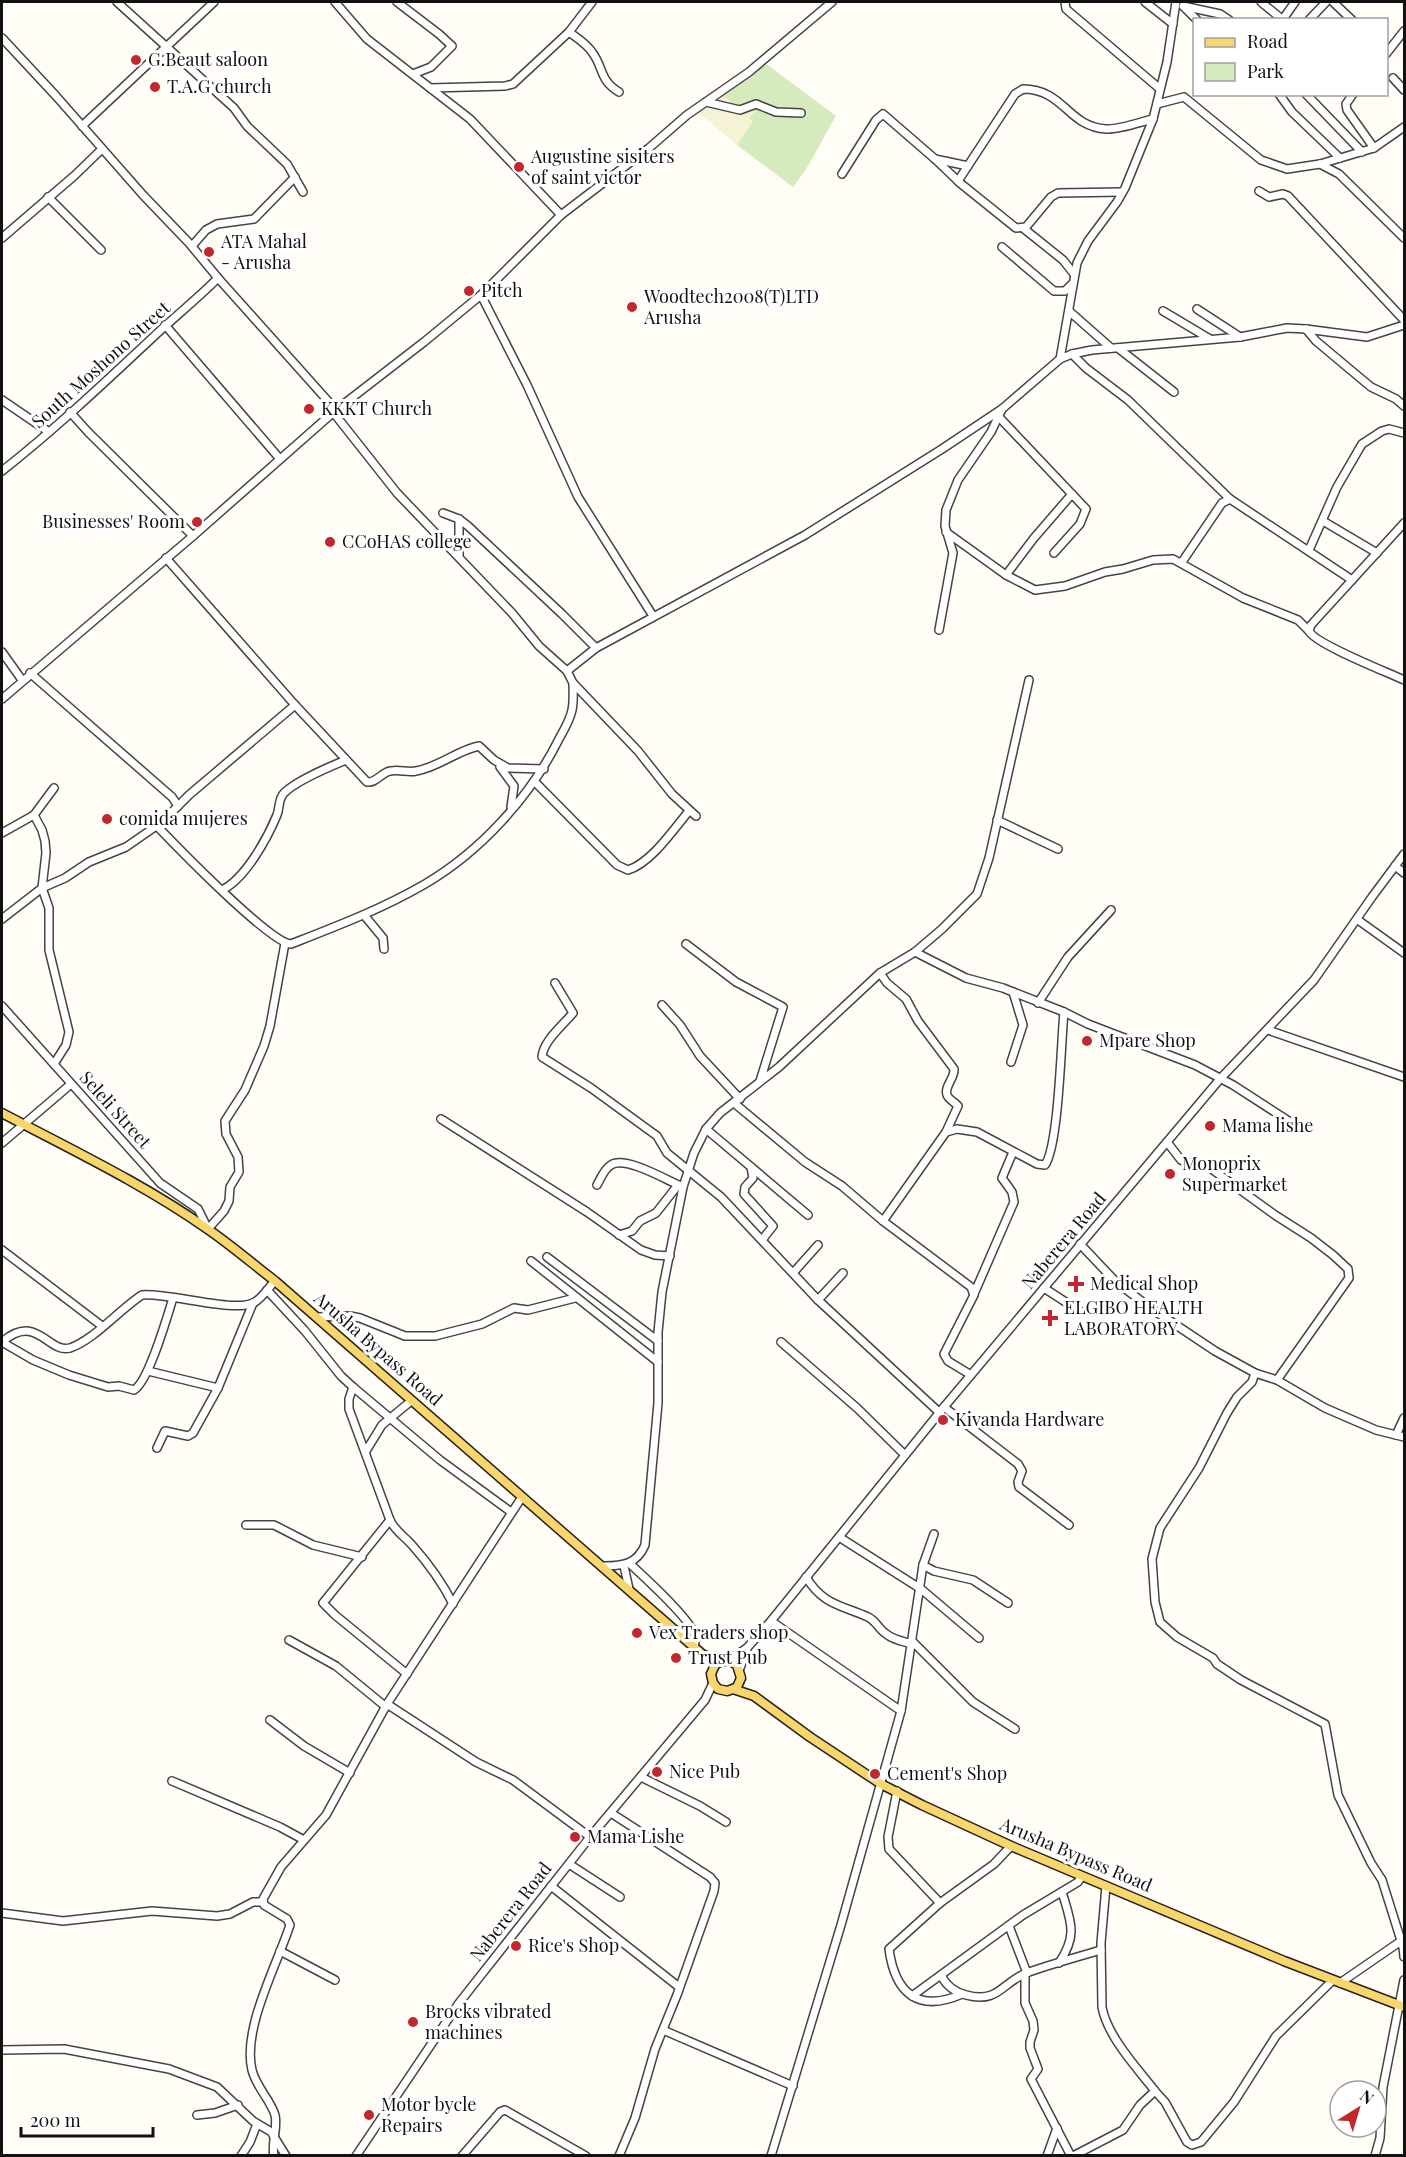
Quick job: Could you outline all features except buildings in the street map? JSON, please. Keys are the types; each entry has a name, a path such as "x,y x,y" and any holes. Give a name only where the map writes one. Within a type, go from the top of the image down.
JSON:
{"main road":[{"name":"Arusha Bypass Road","path":"2,1113 110,1169 208,1229 275,1281 694,1646 702,1654 712,1678 722,1690 733,1689 754,1696 810,1737 881,1784 922,1805 1082,1876 1401,2007"},
{"name":"Arusha Bypass Road","path":"702,1654 737,1665 754,1696"},
{"path":"712,1678 715,1665 724,1661"},
{"path":"733,1689 737,1687 741,1673"}],"street":[{"path":"117,2 234,108 247,126 287,164 303,192"},
{"path":"82,126 214,2"},
{"path":"335,2 367,39 470,120 561,215"},
{"path":"397,2 452,46 431,67 413,74"},
{"path":"430,88 511,85 569,33 592,2"},
{"path":"2,699 193,536 334,411 481,295 561,215 706,102 749,72 832,2"},
{"path":"1065,2 1066,9 1161,89"},
{"path":"1145,2 1173,24"},
{"path":"1261,2 1282,18"},
{"path":"1284,18 1295,2"},
{"path":"1311,18 1326,2"},
{"path":"1333,2 1350,18"},
{"path":"1060,359 1074,274 1088,241 1122,192 1153,119 1179,3"},
{"path":"1179,3 1195,18"},
{"path":"1179,3 1220,14 1226,18"},
{"path":"1388,52 1401,41 1404,31"},
{"path":"569,33 588,47 598,62 606,82 619,92"},
{"path":"2,38 192,246 334,411 397,493 512,613 539,646 567,671 573,682 638,751 692,814 648,858 636,868 628,870 617,865 535,782"},
{"path":"1393,78 1404,90"},
{"path":"958,181 1016,94 1023,89 1053,96 1079,121 1107,130 1153,119"},
{"path":"1280,96 1292,112 1340,158"},
{"path":"1308,96 1362,152"},
{"path":"1352,96 1347,104 1347,110 1374,148"},
{"path":"1157,104 1179,97 1185,98 1268,163 1292,169 1320,164 1374,148 1404,127"},
{"path":"706,102 740,110 756,104 776,112 801,113"},
{"path":"842,174 881,114 887,116 1009,225 1023,228 1062,260 1074,274"},
{"path":"2,238 102,149"},
{"path":"935,159 968,166"},
{"path":"1320,164 1339,174 1404,238"},
{"path":"192,246 206,230 217,224 254,219 295,177"},
{"path":"1259,191 1269,197 1286,195 1404,320"},
{"path":"1023,228 1058,193 1122,192"},
{"path":"48,197 101,250"},
{"path":"1002,247 1054,291 1065,291 1072,284"},
{"name":"South Moshono Street","path":"2,471 49,432 165,325 190,306 218,278"},
{"path":"481,295 527,386 578,497 653,616"},
{"path":"1197,309 1240,337"},
{"path":"1069,311 1174,392"},
{"path":"1163,311 1210,339"},
{"path":"165,325 280,459"},
{"path":"567,671 596,648 805,535 1000,413 1060,359 1072,354 1240,337 1287,328 1362,337 1404,325"},
{"path":"1306,329 1316,341 1371,387 1396,399 1404,406"},
{"path":"1072,354 1086,368 1128,400 1230,499 1352,580"},
{"path":"2,400 49,432"},
{"path":"70,412 193,536"},
{"path":"1000,413 1085,507 1085,514 1080,524 1054,553"},
{"path":"939,630 953,553 946,532 946,510 955,486 991,432 1000,413"},
{"path":"1309,550 1337,487 1362,444 1389,429 1404,433"},
{"path":"1006,575 1072,494"},
{"path":"1182,562 1222,503 1230,499"},
{"path":"443,513 459,519 488,544 596,648"},
{"path":"459,519 459,557"},
{"path":"1323,521 1377,553"},
{"path":"1309,630 1311,625 1404,523"},
{"path":"946,532 1006,575 1027,587 1041,591 1153,560 1173,559 1243,598 1292,617 1309,630 1312,637 1329,646 1404,680"},
{"path":"166,558 295,705 365,780 371,783 387,772 415,772 440,764 475,747 483,748 513,783 511,809"},
{"path":"2,652 22,680"},
{"path":"30,673 171,797 178,806"},
{"path":"604,1566 627,1564 640,1555 646,1541 658,1403 658,1341 662,1292 670,1256 680,1186 706,1129 720,1113 759,1083 880,973 915,952 977,894 989,858 1029,680"},
{"path":"156,825 260,924 285,943 291,944 364,915 434,878 483,840 544,769 572,711 573,682"},
{"path":"2,919 42,888 64,878 89,862 126,847 164,820 295,705"},
{"path":"222,890 234,884 258,850 277,816 280,799 284,793 310,777 346,760"},
{"path":"494,760 508,768 544,769"},
{"path":"2,833 34,815 54,788"},
{"path":"34,815 45,841 42,888 49,908 49,950 69,1032 66,1045 54,1064"},
{"path":"997,820 1058,849"},
{"name":"Naberera Road","path":"724,1661 747,1648 771,1621 1080,1244 1220,1079 1314,980 1404,854"},
{"path":"1395,866 1404,873"},
{"path":"1038,1003 1068,957 1111,910"},
{"path":"364,915 383,938 384,949"},
{"path":"1358,920 1404,953"},
{"path":"208,1229 229,1201 230,1186 239,1172 238,1157 226,1134 225,1121 245,1090 264,1046 270,1026 285,943"},
{"path":"687,944 736,982 783,1007 759,1083"},
{"path":"915,952 966,978 1013,992 1195,1065 1298,1127"},
{"path":"880,973 887,983 906,999 918,1022 954,1069 955,1075 946,1092 947,1096 958,1106 946,1132 883,1221"},
{"path":"555,983 573,1013 542,1052 542,1057 591,1088 657,1136 667,1153 715,1191 818,1300 942,1410 1018,1464 1022,1471 1018,1482 1019,1487 1069,1525"},
{"path":"1011,1062 1023,1025 1013,992"},
{"path":"662,1005 680,1025 700,1056 737,1101 784,1145 842,1186 883,1221 971,1287 974,1294"},
{"name":"Seleli Street","path":"2,1006 160,1183 198,1209 208,1229"},
{"path":"946,1132 957,1129 977,1132 1041,1166 1045,1165 1049,1160 1055,1123 1064,1012"},
{"path":"1268,1030 1404,1077"},
{"path":"2,1143 71,1083"},
{"path":"441,1119 648,1253 670,1256"},
{"path":"706,1129 808,1215"},
{"path":"1167,1142 1181,1160 1191,1164 1206,1165 1333,1254 1348,1269 1349,1278 1277,1380"},
{"path":"971,1375 948,1361 944,1354 974,1294 1014,1202 1012,1192 1002,1178 1013,1152"},
{"path":"597,1185 612,1164 623,1162 680,1186"},
{"path":"751,1167 753,1178 745,1187 744,1194 773,1226 762,1240"},
{"path":"619,1235 632,1231 640,1221 656,1214 680,1186"},
{"path":"1080,1244 1110,1276 1152,1309 1215,1351 1255,1373 1277,1380 1325,1408 1376,1430 1404,1437"},
{"path":"793,1273 818,1245"},
{"path":"2,1250 102,1326"},
{"path":"547,1257 658,1341"},
{"path":"531,1261 658,1362"},
{"path":"818,1300 843,1273"},
{"path":"157,1448 165,1431 192,1435 218,1388 253,1303 275,1281"},
{"path":"1044,1288 1081,1312"},
{"path":"267,1290 306,1330 341,1376 353,1387 440,1460 487,1492 511,1512"},
{"path":"173,1298 148,1371 136,1389 108,1387 69,1375 33,1360 2,1342 16,1333 29,1330 58,1346 68,1348 84,1341 142,1295 173,1298 228,1304 253,1303"},
{"path":"316,1317 360,1318 405,1336 435,1336 468,1328 501,1316 514,1308 528,1310 575,1298"},
{"path":"782,1342 857,1408 905,1455"},
{"path":"148,1371 218,1388"},
{"path":"1255,1373 1252,1382 1237,1397 1227,1413 1199,1467 1160,1528 1152,1559 1158,1616 1165,1628 1213,1658 1217,1664 1241,1680 1325,1724 1338,1795 1371,1863 1380,1875 1403,1943 1404,1958"},
{"path":"353,1387 349,1409 390,1520 397,1531 436,1574 453,1604"},
{"path":"366,1451 382,1425 411,1401"},
{"path":"1396,1435 1404,1418"},
{"path":"263,1902 279,1871 324,1819 387,1705 522,1497"},
{"path":"390,1520 323,1604 407,1674"},
{"path":"246,1525 274,1525 313,1545 362,1557"},
{"path":"771,2156 901,1710 923,1565 933,1534"},
{"path":"839,1537 921,1589 979,1638"},
{"path":"627,1564 629,1589"},
{"path":"627,1564 672,1605 688,1624 695,1635 694,1646"},
{"path":"923,1565 934,1571 973,1580 1008,1603"},
{"path":"806,1577 814,1591 827,1600 848,1611 869,1618 891,1637 912,1642 973,1702 1015,1729"},
{"path":"771,1621 901,1710"},
{"path":"289,1640 336,1666 387,1705 476,1762 513,1780 590,1837"},
{"name":"Naberera Road","path":"741,1673 747,1648"},
{"name":"Naberera Road","path":"705,1700 712,1678"},
{"name":"Naberera Road","path":"356,2156 459,2003 590,1837 705,1700 722,1690"},
{"path":"270,1720 304,1746 350,1773"},
{"path":"641,1777 700,1806 726,1822"},
{"path":"172,1781 280,1827 304,1840"},
{"path":"897,1791 888,1837 889,1849 940,1903"},
{"path":"611,1813 710,1877 714,1883 714,1891 655,2049 635,2118 619,2156"},
{"path":"962,1994 936,2002 926,2002 912,1996 902,1985 891,1962 889,1949 940,1903 983,1874 1011,1846"},
{"path":"569,1864 620,1897"},
{"path":"912,1996 1009,1926 1078,1882 1082,1876"},
{"path":"551,1886 679,1987"},
{"path":"1106,1886 1101,1950 1103,2016 1123,2049 1165,2102 1186,2142 1192,2145 1201,2142 1234,2102 1276,2036 1337,1982 1403,1943"},
{"path":"1059,1963 1067,1950 1072,1933 1071,1920 1062,1892"},
{"path":"2,1913 63,1921 152,1911 179,1911 217,1916 230,1914 253,1902 263,1902"},
{"path":"263,1902 265,1906 289,1922 290,1927 255,2021 250,2060 256,2082 274,2113 276,2122 273,2134 274,2156"},
{"path":"1009,1926 1026,1973 1025,2003 1033,2021 1034,2030 1030,2048 1038,2069 1030,2078 1072,2156 1123,2130 1140,2105 1155,2091"},
{"path":"941,1975 949,1987 962,1994 983,1998 1001,1992 1026,1973 1101,1950"},
{"path":"280,1951 335,1980"},
{"path":"1375,2156 1380,2138 1382,2093 1401,2007 1404,1980"},
{"path":"663,2030 793,2086"},
{"path":"2,2050 64,2049 169,2069 212,2084 257,2124 273,2134 286,2156"},
{"path":"198,2115 215,2114 238,2105"},
{"path":"462,2156 500,2112 505,2110 586,2156"},
{"path":"241,2156 257,2124"},
{"path":"1047,2156 1057,2128"}],"shaded area":[{"path":"719,91 754,112 753,121 737,145 694,109"}],"green space":[{"path":"761,60 836,116 811,161 793,187 737,145 753,121 749,118 754,112 748,108 743,113 719,91"}],"place":[{"name":"G.Beaut saloon","path":"136,60"},
{"name":"T.A.G church","path":"155,87"},
{"name":"Augustine sisiters of saint victor","path":"519,167"},
{"name":"ATA Mahal - Arusha","path":"209,252"},
{"name":"Pitch","path":"469,291"},
{"name":"Woodtech2008(T)LTD Arusha","path":"632,307"},
{"name":"KKKT Church","path":"309,409"},
{"name":"Businesses' Room","path":"197,522"},
{"name":"CCoHAS college","path":"330,542"},
{"name":"comida mujeres","path":"107,819"},
{"name":"Mpare Shop","path":"1087,1041"},
{"name":"Mama lishe","path":"1210,1126"},
{"name":"Monoprix Supermarket","path":"1170,1174"},
{"name":"Medical Shop","path":"1076,1284"},
{"name":"ELGIBO HEALTH LABORATORY","path":"1050,1318"},
{"name":"Kivanda Hardware","path":"943,1420"},
{"name":"Vex Traders shop","path":"637,1633"},
{"name":"Trust Pub","path":"676,1658"},
{"name":"Nice Pub","path":"657,1772"},
{"name":"Cement's Shop","path":"875,1774"},
{"name":"Mama Lishe","path":"575,1837"},
{"name":"Rice's Shop","path":"516,1946"},
{"name":"Brocks vibrated machines","path":"413,2022"},
{"name":"Motor bycle Repairs","path":"369,2115"}]}
